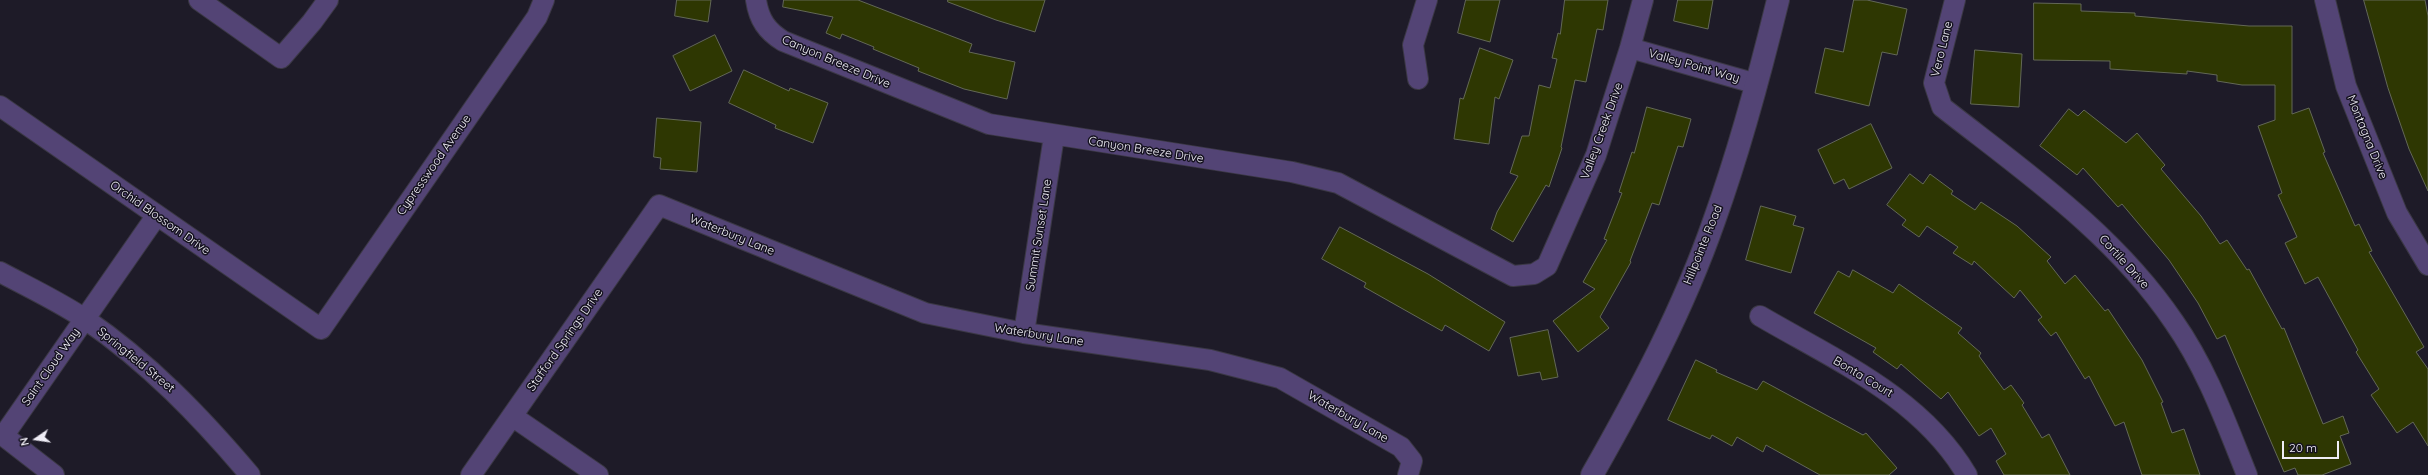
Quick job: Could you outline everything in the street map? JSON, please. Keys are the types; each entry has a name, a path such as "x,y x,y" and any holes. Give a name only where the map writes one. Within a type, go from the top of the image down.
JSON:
{"street":[{"path":"199,0 281,58 312,22 328,0"},
{"name":"Cypresswood Avenue","path":"321,329 537,17 544,0"},
{"path":"1418,79 1413,45 1427,0"},
{"name":"Valley Creek Drive","path":"1534,274 1547,266 1596,155 1630,48 1643,0"},
{"name":"Hillpointe Road","path":"1592,475 1637,396 1679,305 1714,222 1757,84 1778,0"},
{"name":"Vero Lane","path":"1938,98 1934,83 1955,0"},
{"name":"Montagna Drive","path":"2325,0 2346,86 2397,213 2428,265"},
{"name":"Canyon Breeze Drive","path":"758,9 769,32 783,42 989,124 1054,136 1292,172 1338,183 1513,276 1534,274"},
{"name":"Valley Point Way","path":"1630,48 1757,84"},
{"name":"Cortile Drive","path":"1938,98 1942,107 2081,216 2134,270 2175,322 2213,388 2247,475"},
{"name":"Orchid Blossom Drive","path":"0,106 321,329"},
{"name":"Summit Sunset Lane","path":"1024,334 1054,136"},
{"name":"Waterbury Lane","path":"659,205 925,313 1024,334 1210,360 1280,378 1401,447 1410,468"},
{"name":"Stafford Springs Drive","path":"471,475 659,205"},
{"name":"Saint Cloud Way","path":"2,434 85,319 157,215"},
{"name":"Springfield Street","path":"0,272 85,319 165,382 211,428 250,475"},
{"name":"Bonta Court","path":"1760,316 1890,392 1928,424 1957,459 1967,475"},
{"path":"512,416 598,475"},
{"path":"2,434 54,475"}],"building":[{"path":"677,0 711,0 708,22 675,16"},
{"path":"784,0 858,0 972,44 969,52 1015,62 1007,99 964,89 918,71 919,68 842,34 840,39 826,33 833,17 783,7"},
{"path":"948,0 1045,0 1035,32 996,20 948,2"},
{"path":"1466,0 1500,0 1490,42 1458,33"},
{"path":"1565,0 1608,0 1603,30 1597,29 1586,82 1575,80 1562,148 1549,187 1546,185 1513,242 1491,229 1497,212 1518,176 1510,173 1522,136 1529,136 1539,85 1550,88 1557,59 1552,58 1558,33 1560,34"},
{"path":"1678,0 1713,0 1708,29 1674,21"},
{"path":"1854,0 1867,0 1907,9 1897,55 1882,52 1869,106 1815,93 1825,48 1843,52"},
{"path":"2364,0 2425,0 2428,16 2428,191 2409,149 2388,88"},
{"path":"2034,3 2081,4 2081,11 2135,13 2135,16 2249,26 2292,26 2292,114 2309,108 2325,152 2323,153 2355,226 2359,224 2372,251 2369,252 2424,347 2416,352 2428,369 2428,446 2413,422 2397,433 2371,395 2379,389 2356,352 2358,350 2318,277 2305,284 2285,243 2297,237 2278,195 2282,193 2258,126 2275,120 2275,85 2242,85 2217,81 2217,75 2187,71 2187,74 2110,69 2110,61 2034,60"},
{"path":"715,35 732,71 690,91 673,56"},
{"path":"1480,48 1513,60 1499,99 1495,97 1489,144 1454,139 1460,98 1463,99"},
{"path":"1975,50 2022,54 2019,107 1971,104"},
{"path":"744,70 789,91 790,88 828,103 813,143 775,128 776,125 729,103"},
{"path":"1647,107 1691,119 1683,147 1678,146 1659,205 1652,203 1630,261 1631,262 1600,317 1609,328 1578,352 1553,321 1595,289 1583,282 1607,240 1604,239 1622,193 1619,192 1632,152 1634,153"},
{"path":"2069,109 2078,116 2084,110 2126,143 2137,133 2165,165 2161,169 2201,216 2220,244 2227,240 2247,270 2249,269 2282,329 2284,328 2323,424 2343,416 2349,433 2340,436 2351,464 2322,475 2298,475 2295,468 2284,472 2225,335 2217,339 2198,303 2169,260 2122,204 2118,207 2083,168 2077,175 2040,146"},
{"path":"657,118 701,122 697,172 660,169 661,158 654,157"},
{"path":"1871,124 1892,168 1849,189 1844,179 1834,184 1818,150"},
{"path":"1910,174 1923,184 1930,174 1953,191 1951,194 1975,210 1981,202 2017,226 2051,257 2047,261 2065,284 2075,275 2105,311 2108,309 2142,360 2163,402 2161,403 2172,433 2184,429 2200,475 2142,475 2124,422 2115,426 2089,376 2085,379 2056,332 2051,336 2038,320 2042,317 2020,290 2014,298 1974,261 1972,265 1953,253 1958,247 1927,226 1919,237 1902,225 1906,220 1887,205"},
{"path":"1761,206 1796,216 1793,225 1804,228 1791,273 1746,260"},
{"path":"1340,227 1428,274 1505,322 1489,351 1445,325 1442,331 1364,287 1366,283 1322,259"},
{"path":"1853,270 1893,293 1899,284 1962,328 1958,333 1981,353 1979,356 2004,390 2011,385 2024,403 2022,405 2042,438 2049,434 2070,475 2004,475 1996,461 2006,454 1991,428 1979,436 1948,392 1941,399 1901,364 1897,369 1873,352 1876,348 1814,313 1838,271 1849,277"},
{"path":"1548,330 1558,377 1542,380 1540,372 1518,376 1510,338"},
{"path":"1696,360 1717,370 1716,372 1757,390 1763,381 1863,435 1866,433 1897,468 1889,475 1820,475 1766,445 1763,452 1737,437 1732,446 1712,435 1710,439 1668,420"}]}
